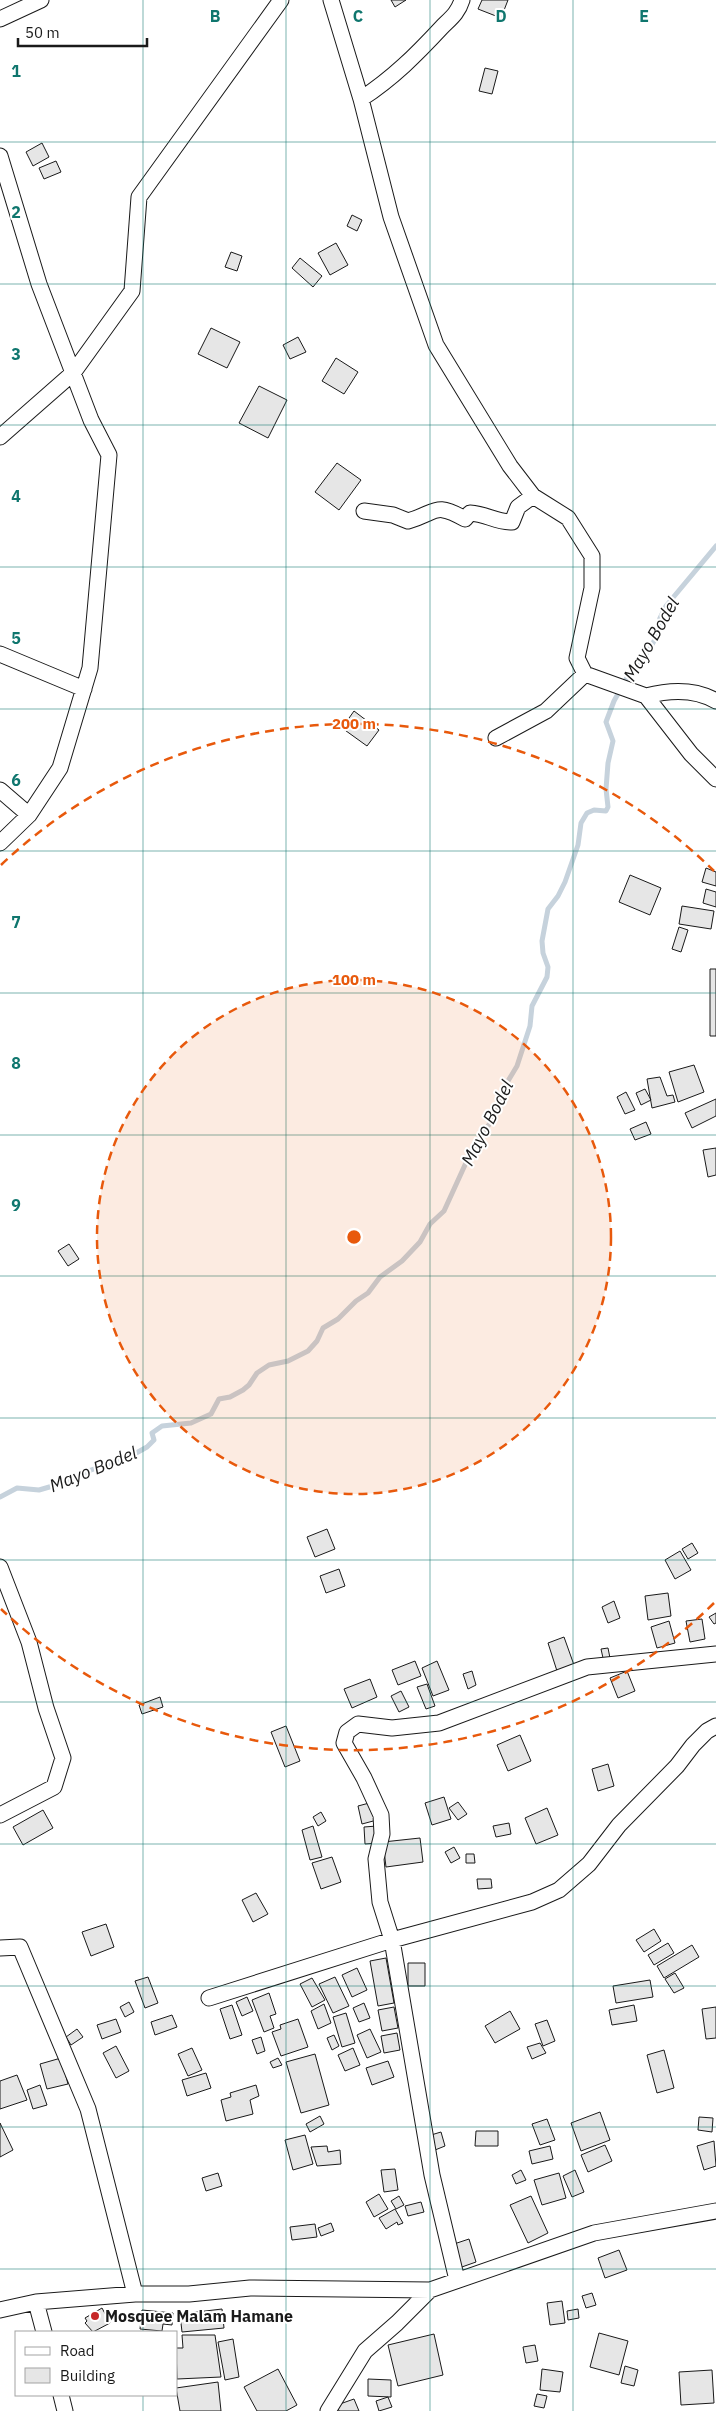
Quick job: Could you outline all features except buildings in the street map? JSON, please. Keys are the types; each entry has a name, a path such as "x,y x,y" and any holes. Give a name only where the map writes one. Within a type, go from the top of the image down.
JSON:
{"street":[{"path":"0,20 41,0"},
{"path":"0,437 73,373 132,291 138,197 281,0"},
{"path":"331,0 361,99 391,217 436,345 510,466 534,496 568,518 592,556 592,588 577,658 585,674 646,696 691,754 716,779"},
{"path":"361,99 390,80 422,50 459,11 462,0"},
{"path":"0,156 39,284 91,420 109,455 90,668 60,768 29,815 0,843"},
{"path":"364,511 393,515 408,521 437,508 449,510 465,519 470,513 484,514 499,522 512,522 518,507 534,496"},
{"path":"0,654 51,673 84,689"},
{"path":"496,738 546,711 585,674"},
{"path":"646,696 669,690 689,692 716,701"},
{"path":"0,790 29,815"},
{"path":"0,1567 29,1642 46,1708 63,1758 54,1787 0,1815"},
{"path":"457,2280 432,2175 392,1940 379,1894 376,1859 382,1834 381,1815 344,1743 347,1732 358,1724 392,1728 439,1723 587,1667 716,1654"},
{"path":"209,1998 392,1940 532,1902 559,1890 589,1864 619,1825 671,1771 693,1745 716,1726"},
{"path":"0,1948 20,1947 88,2109 135,2294"},
{"path":"0,2310 36,2302 135,2294 189,2294 250,2288 430,2290 594,2233 716,2211"},
{"path":"328,2411 365,2351 430,2290"},
{"path":"36,2302 44,2331"},
{"path":"61,2396 65,2411"}],"waterway":[{"name":"Mayo Bodel","path":"0,1497 17,1488 39,1490 70,1481 91,1470 129,1457 147,1447 154,1440 152,1433 162,1426 191,1423 211,1414 219,1399 230,1397 243,1390 257,1373 269,1365 288,1361 308,1351 317,1341 323,1328 338,1319 356,1301 368,1293 380,1277 402,1261 420,1242 430,1224 444,1211 475,1143 491,1122 498,1104 505,1096 505,1086 517,1066 530,1026 532,1006 547,977 548,967 543,953 542,941 548,909 558,896 565,882 578,845 581,823 587,813 594,810 606,811 608,807 606,789 608,763 613,741 606,722 614,701 629,674 640,665 657,636 660,618 666,606 716,546"}],"place":[{"name":"Mosquee Malam Hamane","path":"95,2316"}]}
